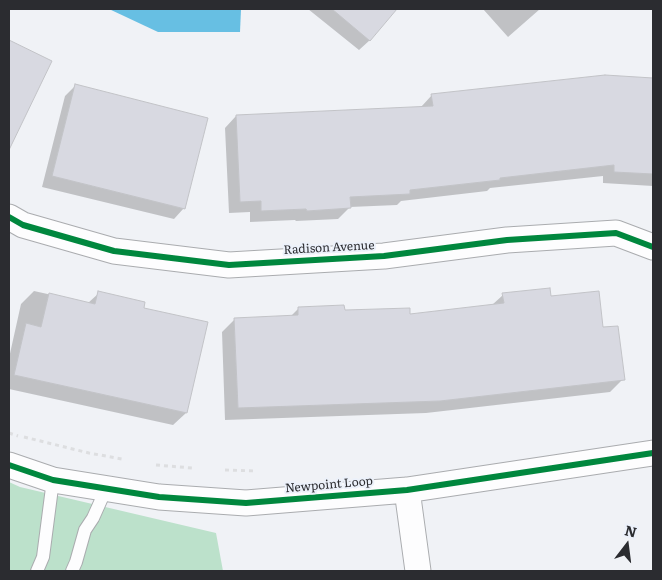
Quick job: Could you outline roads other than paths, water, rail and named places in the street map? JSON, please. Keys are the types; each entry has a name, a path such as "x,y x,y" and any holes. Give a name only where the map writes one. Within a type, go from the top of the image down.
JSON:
{"street":[{"name":"Radison Avenue","path":"9,217 23,224 114,251 229,265 384,256 507,240 616,233 653,247"},
{"name":"Newpoint Loop","path":"9,465 53,480 106,489 159,497 246,503 407,490 653,453"},
{"path":"407,490 418,571"}],"lane":[{"path":"37,571 43,557 53,480"},
{"path":"72,571 85,530 93,518 106,489"}],"water":[{"path":"109,9 241,9 240,32 158,32"}]}
